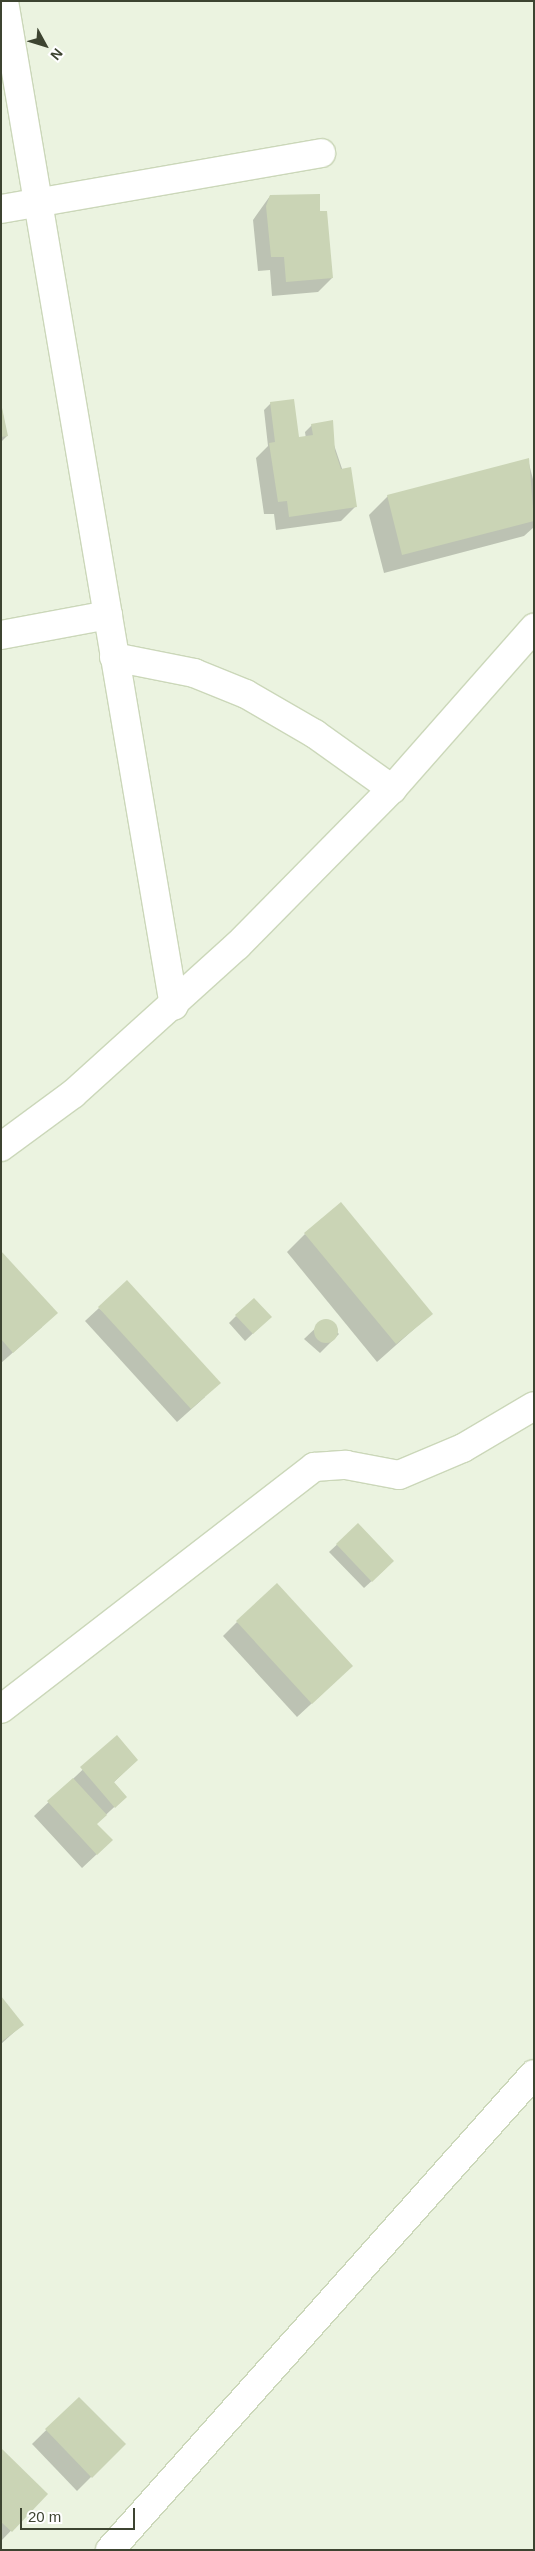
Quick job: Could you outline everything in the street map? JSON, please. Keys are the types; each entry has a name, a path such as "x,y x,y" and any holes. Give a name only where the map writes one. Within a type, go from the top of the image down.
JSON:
{"street":[{"path":"4,1 174,1006"},
{"path":"1,209 321,153"},
{"path":"1,635 108,615"},
{"path":"1,1147 73,1094 174,1006 392,789 534,628"},
{"path":"114,657 194,673 246,694 315,734 392,789"},
{"path":"1,1709 314,1467 346,1465 399,1475 463,1448 534,1406"},
{"path":"110,2550 534,2074"}],"building":[{"path":"320,194 320,211 327,211 333,278 286,282 284,257 271,257 266,206 270,195"},
{"path":"294,399 299,437 313,435 311,424 333,420 335,451 341,469 351,467 357,507 289,517 287,501 278,502 269,443 275,442 270,402"},
{"path":"1,403 8,436 1,437"},
{"path":"529,458 534,521 402,555 387,495"},
{"path":"341,1202 433,1314 396,1344 304,1233"},
{"path":"1,1251 58,1313 13,1353 1,1339"},
{"path":"127,1280 221,1383 191,1409 98,1307"},
{"path":"254,1298 272,1317 253,1334 235,1315"},
{"path":"326,1319 335,1322 338,1331 335,1340 326,1343 317,1340 314,1331 317,1322"},
{"path":"358,1523 394,1561 372,1582 336,1544"},
{"path":"277,1583 353,1666 312,1704 236,1621"},
{"path":"117,1735 138,1760 114,1782 127,1797 115,1808 80,1767"},
{"path":"73,1778 107,1815 97,1824 113,1840 97,1855 47,1801"},
{"path":"1,1996 24,2025 1,2042"},
{"path":"79,2397 126,2444 92,2478 45,2429"},
{"path":"1,2448 48,2494 12,2532 1,2522"}]}
